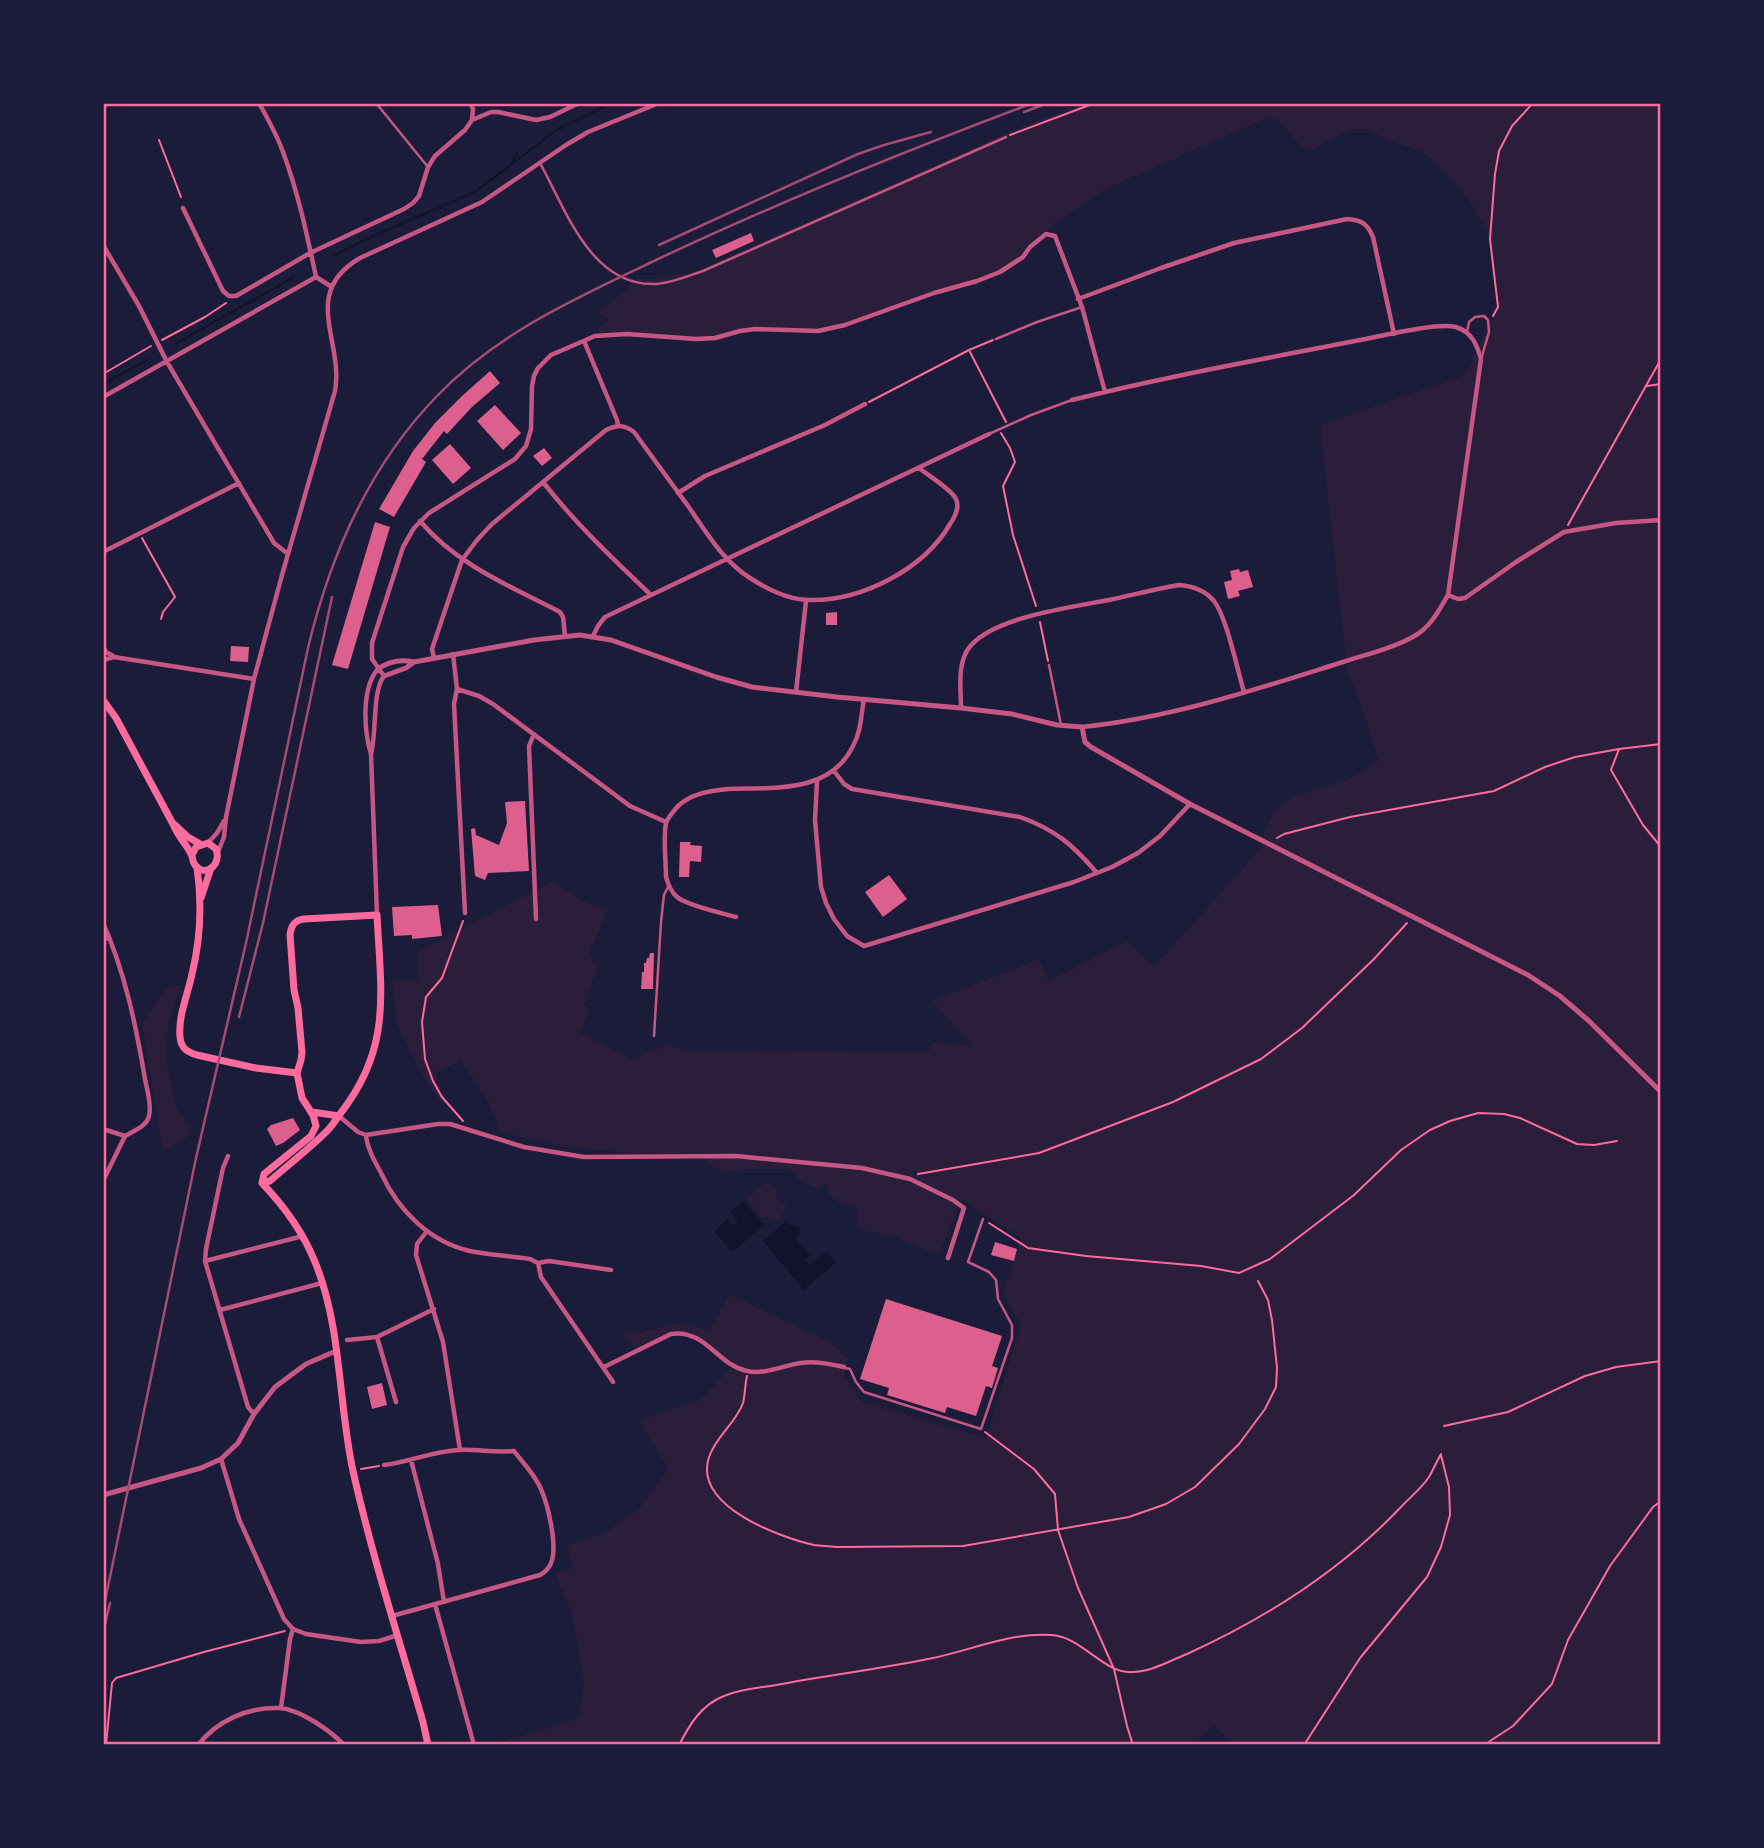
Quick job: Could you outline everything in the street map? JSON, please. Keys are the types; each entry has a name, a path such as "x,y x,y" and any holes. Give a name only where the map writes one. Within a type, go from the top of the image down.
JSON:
{"main road":[{"path":"103,700 116,718 182,842 192,855"},
{"path":"173,824 188,837 214,846 218,852 218,862 204,870 197,867 192,855 193,850 204,844"},
{"path":"197,867 201,898 200,931 183,1008 179,1035 181,1045 185,1050 197,1055 256,1068 297,1073"},
{"path":"201,898 211,868"},
{"path":"377,915 381,989 378,1038 371,1062 358,1090 329,1130 270,1181 262,1183 264,1174 315,1131 316,1121 302,1098 297,1073 302,1052 294,990 291,927 296,921 304,919 377,915"},
{"path":"312,1112 339,1116"},
{"path":"262,1183 281,1204 303,1236 323,1283 330,1313 353,1468 428,1745"}],"street":[{"path":"259,103 283,152 316,278 332,287"},
{"path":"183,208 223,291 229,296 236,296 310,253 413,203 419,196 428,167 435,156 465,130 472,120 470,103"},
{"path":"472,120 491,112 536,120 550,117 579,103"},
{"path":"218,852 224,837 254,679 335,391 337,368 327,318 332,287 349,265 360,258 475,206 588,132 659,103"},
{"path":"1078,299 1234,243 1347,219 1360,220 1368,226 1373,237 1394,334"},
{"path":"384,676 372,659 372,643 403,547 420,521 520,454 529,440 531,386 538,368 551,355 595,336 627,334 696,339 715,338 755,329 818,331 845,325 934,292 1000,272 1023,257 1045,234 1055,236 1082,307 1105,392"},
{"path":"103,245 167,362 274,543 288,554"},
{"path":"103,397 316,278"},
{"path":"377,915 371,754 367,740 367,691 371,678 383,665 565,636 593,636 752,687 1012,714 1082,727 1142,719 1244,692 1356,657 1407,639 1422,631 1436,616 1447,596 1481,359 1476,344 1467,332 1445,326 1394,334 1072,400"},
{"path":"584,341 618,425"},
{"path":"678,493 705,476 825,425 865,404"},
{"path":"434,658 432,649 462,560 477,540 492,524 606,430 618,425 634,432 726,560 750,578 771,589 806,601 843,596 881,583 908,569 936,544 954,518 957,501 950,492 919,468"},
{"path":"593,636 605,617 989,434"},
{"path":"544,481 563,507 595,542 651,595"},
{"path":"103,552 239,483"},
{"path":"1447,596 1465,598 1564,532 1616,523 1661,520"},
{"path":"420,521 438,541 462,560 560,612 565,636"},
{"path":"961,708 962,663 971,645 1001,626 1038,614 1179,585 1198,589 1218,608 1244,692"},
{"path":"796,692 806,601"},
{"path":"103,646 106,652 114,657 254,679"},
{"path":"453,654 457,689 454,704 465,913"},
{"path":"103,660 114,657"},
{"path":"371,754 375,740 376,693 379,682 384,676 414,662"},
{"path":"457,689 493,704 630,806 666,822"},
{"path":"736,917 689,904 676,897 666,877 666,822 681,803 697,794 713,790 803,785 817,781 834,771 853,746 860,727 864,699"},
{"path":"1082,727 1085,741 1091,747 1190,804 1528,975 1560,996 1589,1021 1661,1092"},
{"path":"534,734 529,746 536,919"},
{"path":"834,771 844,784 852,789 1020,817 1041,825 1060,836 1081,854 1097,873"},
{"path":"817,781 815,820 821,887 834,919 847,936 864,946 1074,882 1125,861 1162,835 1190,804"},
{"path":"204,844 217,833 226,817"},
{"path":"103,923 123,976 140,1045 150,1114 147,1123 125,1136 103,1181"},
{"path":"339,1116 358,1132 366,1135 443,1124 524,1147 584,1157 736,1156 862,1168 910,1179 964,1208 948,1258"},
{"path":"103,1129 125,1136"},
{"path":"366,1135 381,1173 399,1205 426,1231 447,1243 468,1250 530,1259 538,1263 549,1261 611,1270"},
{"path":"228,1156 223,1168 205,1261 248,1406 254,1414"},
{"path":"426,1231 416,1249 443,1342 460,1450"},
{"path":"205,1261 303,1236"},
{"path":"538,1263 541,1277 613,1382"},
{"path":"219,1310 323,1283"},
{"path":"347,1340 377,1337 434,1309"},
{"path":"604,1367 671,1334 683,1333 698,1339 737,1367 747,1371 763,1371 814,1362 844,1367"},
{"path":"377,1337 396,1402"},
{"path":"104,1495 201,1468 221,1459 238,1443 265,1398 306,1364 336,1351"},
{"path":"384,1465 446,1451 514,1451 539,1485 550,1515 552,1561 548,1570 540,1575 393,1616"},
{"path":"221,1459 239,1519 284,1619 293,1629 306,1634 361,1642 398,1635"},
{"path":"411,1461 438,1563 444,1602"},
{"path":"435,1604 474,1745"},
{"path":"281,1708 293,1629"},
{"path":"198,1745 214,1729 235,1716 281,1708 318,1723 344,1745"}],"lane":[{"path":"376,103 428,167"},
{"path":"540,163 584,245 596,259 621,277 636,283 653,284 703,271 1006,137"},
{"path":"996,339 1082,307"},
{"path":"1467,332 1467,327 1475,317 1484,316 1489,322 1489,332 1481,359"},
{"path":"989,434 1072,400"},
{"path":"1049,665 1061,725"},
{"path":"654,1037 661,922 664,895 669,886"},
{"path":"103,941 110,938"},
{"path":"844,1367 850,1369 864,1392 981,1429 1012,1338 1012,1325 998,1299 996,1280 989,1272 968,1262 983,1219"}],"path":[{"path":"1006,137 1095,103"},
{"path":"1489,322 1498,307 1490,239 1499,151 1512,126 1533,103"},
{"path":"159,140 181,197"},
{"path":"103,374 205,317 226,303 229,296"},
{"path":"865,404 969,350 996,339"},
{"path":"969,350 1008,426"},
{"path":"1564,532 1661,359"},
{"path":"1646,386 1661,384"},
{"path":"999,429 1015,462 1003,486 1013,535 1037,609"},
{"path":"140,534 175,597 161,619"},
{"path":"1039,618 1049,665"},
{"path":"1268,842 1284,834 1350,817 1494,791 1545,767 1575,757 1661,744"},
{"path":"1619,749 1611,770 1643,825 1661,847"},
{"path":"465,913 442,978 426,997 422,1022 425,1059 433,1081 442,1097 471,1130"},
{"path":"910,1179 919,1173 1039,1153 1173,1102 1261,1059 1311,1019 1374,959 1412,916"},
{"path":"983,1219 1028,1248 1201,1266 1239,1273 1270,1259 1354,1195 1401,1150 1430,1130 1450,1121 1478,1113 1504,1114 1520,1118 1577,1144 1594,1145 1617,1141"},
{"path":"747,1371 743,1402 714,1443 707,1461 708,1481 736,1514 790,1537 815,1545 836,1547 963,1546 1058,1530 1129,1517 1166,1504 1195,1487 1239,1444 1265,1409 1276,1387 1277,1368 1272,1320 1268,1300 1258,1281"},
{"path":"1444,1426 1508,1412 1557,1388 1616,1367 1661,1361"},
{"path":"981,1429 1034,1469 1055,1494 1058,1530 1078,1588 1114,1668 1133,1745"},
{"path":"679,1745 693,1718 709,1703 726,1695 933,1658 1002,1640 1043,1634 1056,1635 1079,1644 1114,1668 1129,1673 1149,1670 1212,1642 1272,1609 1324,1574 1378,1531 1428,1479 1441,1454 1449,1487 1450,1516 1441,1547 1427,1577 1360,1658 1304,1745"},
{"path":"353,1468 384,1465"},
{"path":"1484,1745 1513,1726 1552,1684 1569,1640 1610,1566 1653,1507 1661,1501"},
{"path":"106,1745 112,1683 116,1678 283,1632"}],"shaded area":[{"path":"1086,103 1661,103 1661,1745 1235,1745 1213,1725 1193,1745 510,1745 509,1740 579,1718 584,1682 572,1613 555,1574 573,1567 567,1546 605,1533 639,1509 668,1468 639,1420 700,1400 733,1365 691,1332 672,1331 635,1349 622,1332 632,1335 679,1323 709,1330 730,1294 833,1344 848,1359 844,1377 862,1402 986,1438 1021,1325 1003,1294 1021,1238 961,1199 939,1255 906,1243 899,1236 863,1231 859,1224 858,1207 833,1198 827,1183 815,1188 801,1181 789,1169 722,1171 698,1154 618,1153 502,1133 488,1102 461,1060 436,1073 443,1105 421,1073 397,1025 392,980 419,980 417,952 554,881 580,900 608,909 589,954 597,968 584,1005 590,1010 580,1032 631,1059 666,1045 690,1051 928,1052 933,1042 974,1047 931,1001 1039,959 1049,981 1127,941 1154,967 1261,848 1273,814 1283,804 1308,791 1355,776 1378,760 1347,669 1320,425 1465,375 1498,307 1490,239 1483,223 1462,190 1420,151 1387,140 1367,129 1351,129 1313,149 1301,147 1274,118 1265,119 1108,188 1055,223 1023,257 1000,272 845,325 818,331 755,329 715,338 627,334 595,336 599,328 610,319 597,314 635,279 655,279 696,271 1020,127"},
{"path":"181,985 168,1025 166,1060 176,1106 193,1133 163,1152 142,1024 167,987"},
{"path":"767,1183 776,1189 775,1198 787,1207 779,1220 761,1216 746,1199"},
{"path":"744,1201 764,1225 732,1252 714,1231 727,1219 733,1226 738,1222 731,1212"},
{"path":"787,1221 798,1227 800,1231 797,1240 810,1255 805,1260 810,1265 827,1251 836,1262 804,1290 763,1241"}],"building":[{"path":"751,233 754,241 716,258 712,250"},
{"path":"490,371 500,383 472,407 447,434 444,431 422,459 426,462 394,517 379,509 413,451 435,423"},
{"path":"495,405 521,433 503,450 477,421"},
{"path":"450,444 471,468 453,484 432,460"},
{"path":"544,448 552,458 542,466 533,456"},
{"path":"375,522 390,527 348,669 332,665"},
{"path":"1239,569 1240,572 1248,570 1253,587 1238,591 1240,596 1228,599 1224,582 1232,580 1230,571"},
{"path":"837,612 837,625 826,625 826,613"},
{"path":"231,646 249,647 248,662 230,661"},
{"path":"525,801 529,871 488,873 485,880 475,876 471,829 475,828 476,835 499,845 507,823 505,802"},
{"path":"680,842 702,846 701,862 690,861 689,877 679,877"},
{"path":"889,875 907,899 883,917 865,892"},
{"path":"438,905 442,936 412,939 412,935 394,936 392,907"},
{"path":"650,953 654,953 653,989 641,989 644,963"},
{"path":"293,1118 300,1130 276,1146 267,1129 271,1125"},
{"path":"995,1242 1017,1249 1014,1261 991,1255"},
{"path":"886,1299 1002,1336 992,1366 998,1368 992,1388 986,1386 976,1416 947,1407 945,1413 887,1395 889,1388 860,1379"},
{"path":"382,1383 387,1405 372,1409 367,1387"}],"waterway":[{"path":"333,256 475,192 558,129 612,103"},
{"path":"512,163 517,153"},
{"path":"177,343 294,277"},
{"path":"103,384 147,360"}],"railway":[{"path":"103,1611 196,1158 246,943 308,648 341,546 373,482 413,423 437,396 486,353 540,318 627,274 796,197 1033,103"},
{"path":"1024,112 1048,103"},
{"path":"659,245 858,154 931,132"},
{"path":"239,1017 263,923 332,597"},
{"path":"103,1633 110,1603"}]}
